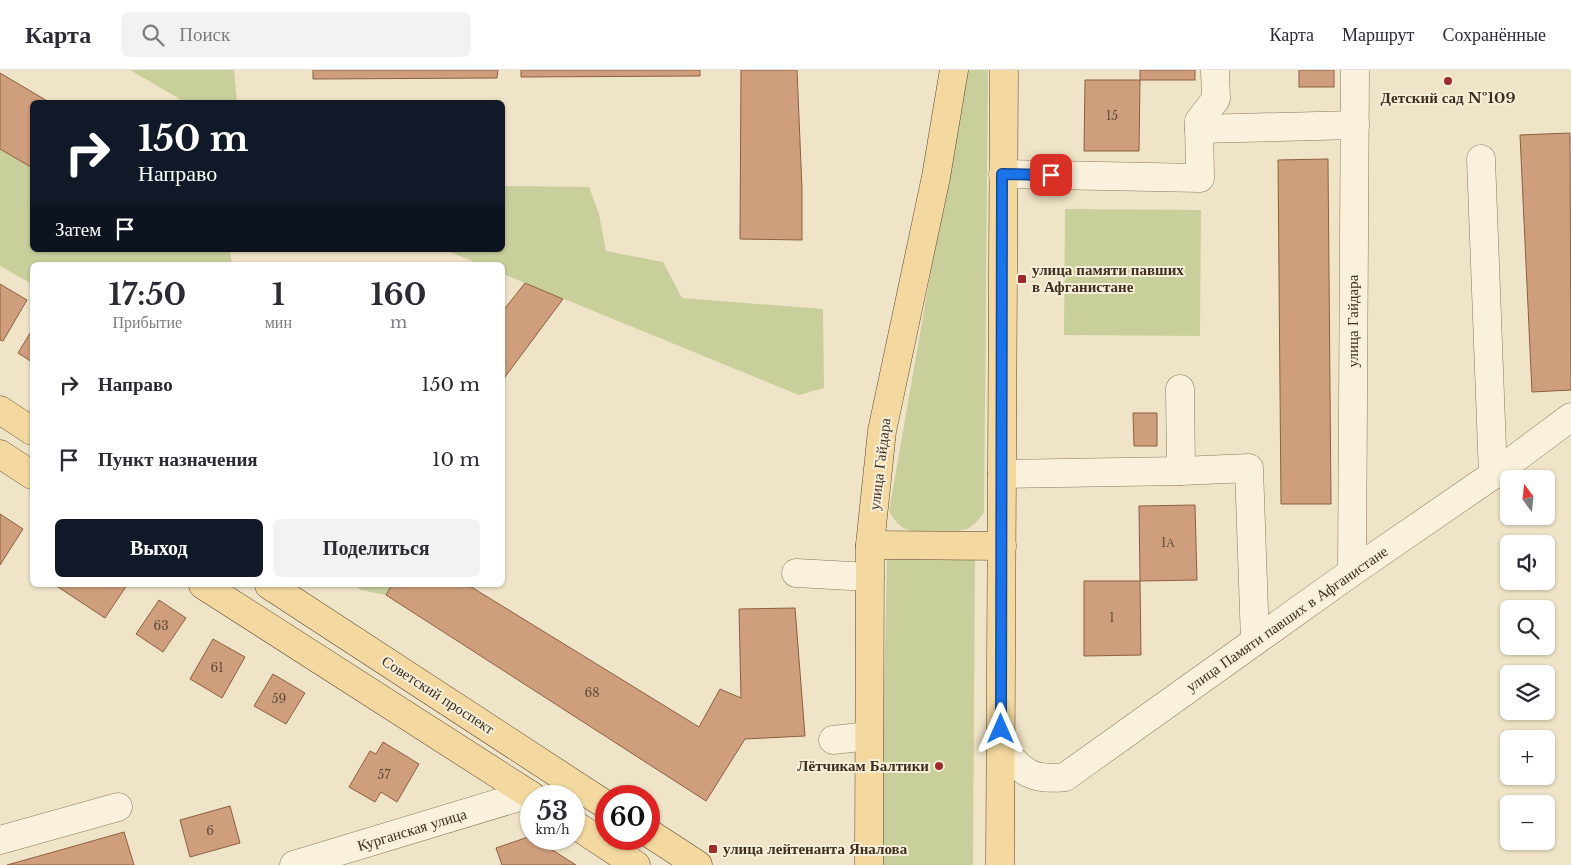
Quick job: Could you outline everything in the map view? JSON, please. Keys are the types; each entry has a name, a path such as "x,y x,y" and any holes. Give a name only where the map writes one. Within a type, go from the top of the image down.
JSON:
{"main road":[{"name":"улица Гайдара","path":"869,865 870,545 882,432 936,177 954,70"},
{"path":"1000,865 1004,70"},
{"path":"0,410 30,430"},
{"path":"0,454 30,474"},
{"path":"870,545 1002,546"},
{"path":"206,587 520,789"},
{"name":"Советский проспект","path":"272,587 595,798"},
{"path":"585,831 636,865"},
{"path":"660,840 698,865"}],"street":[{"path":"1002,174 1200,178 1199,121 1216,99 1216,70"},
{"name":"улица Гайдара","path":"1352,572 1355,70"},
{"path":"1199,129 1355,125"},
{"path":"1481,158 1493,475"},
{"path":"1180,388 1180,471"},
{"name":"улица Памяти павших в Афганистане","path":"1001,748 1017,765 1033,776 1047,779 1065,777 1571,418"},
{"path":"1002,474 1249,468 1255,641"},
{"path":"796,573 870,577"},
{"path":"833,740 869,736"},
{"name":"Курганская улица","path":"294,865 520,798"},
{"path":"0,840 118,807"}],"green space":[{"path":"130,70 234,70 237,100 182,100"},
{"path":"966,70 988,70 984,513 967,529 928,532 913,531 899,525 889,511"},
{"path":"0,149 30,166 30,252 230,252 232,262 30,262 30,283 0,266"},
{"path":"505,186 589,187 599,214 606,251 663,262 682,298 823,309 824,388 799,395 505,275 505,262 474,262 450,252 505,252"},
{"path":"1065,209 1201,210 1200,336 1064,335"},
{"path":"975,558 973,865 880,865 887,560"},
{"path":"356,587 391,587 386,595 361,590"}],"building":[{"path":"313,70 498,70 497,78 313,79"},
{"path":"521,70 700,70 700,76 521,77"},
{"path":"741,70 797,70 802,240 740,239"},
{"path":"1140,70 1195,70 1195,80 1140,80"},
{"path":"1299,70 1334,70 1334,87 1299,87"},
{"path":"0,73 46,100 30,100 30,166 0,149"},
{"path":"1085,80 1140,80 1139,151 1084,151"},
{"path":"1570,133 1571,390 1532,392 1520,135"},
{"path":"1328,159 1331,504 1281,504 1278,160"},
{"path":"525,283 563,299 505,377 505,308"},
{"path":"0,284 27,300 3,341 0,340"},
{"path":"30,333 30,361 18,353"},
{"path":"1133,413 1157,413 1157,446 1134,446"},
{"path":"1195,505 1197,580 1140,581 1139,506"},
{"path":"0,514 23,529 0,565"},
{"path":"1084,581 1140,581 1141,655 1084,656"},
{"path":"58,587 126,587 105,618"},
{"path":"391,587 471,587 699,727 720,689 741,698 739,609 795,608 805,736 745,739 706,801 386,595"},
{"path":"159,600 186,618 163,652 136,634"},
{"path":"213,639 245,657 222,698 190,679"},
{"path":"273,674 305,693 286,724 254,706"},
{"path":"383,742 419,764 397,802 381,792 375,802 349,787 370,751 376,754"},
{"path":"230,806 240,843 190,857 180,820"},
{"path":"124,832 134,865 7,865 50,853"},
{"path":"520,840 520,850 552,850 576,865 502,865 496,848"}],"place":[{"name":"Детский сад №109","path":"1448,81"},
{"name":"улица памяти павших в Афганистане","path":"1022,279"},
{"name":"Лётчикам Балтики","path":"939,766"},
{"name":"улица лейтенанта Яналова","path":"713,849"}],"route":[{"path":"1001,729 1002,174 1051,175"}]}
